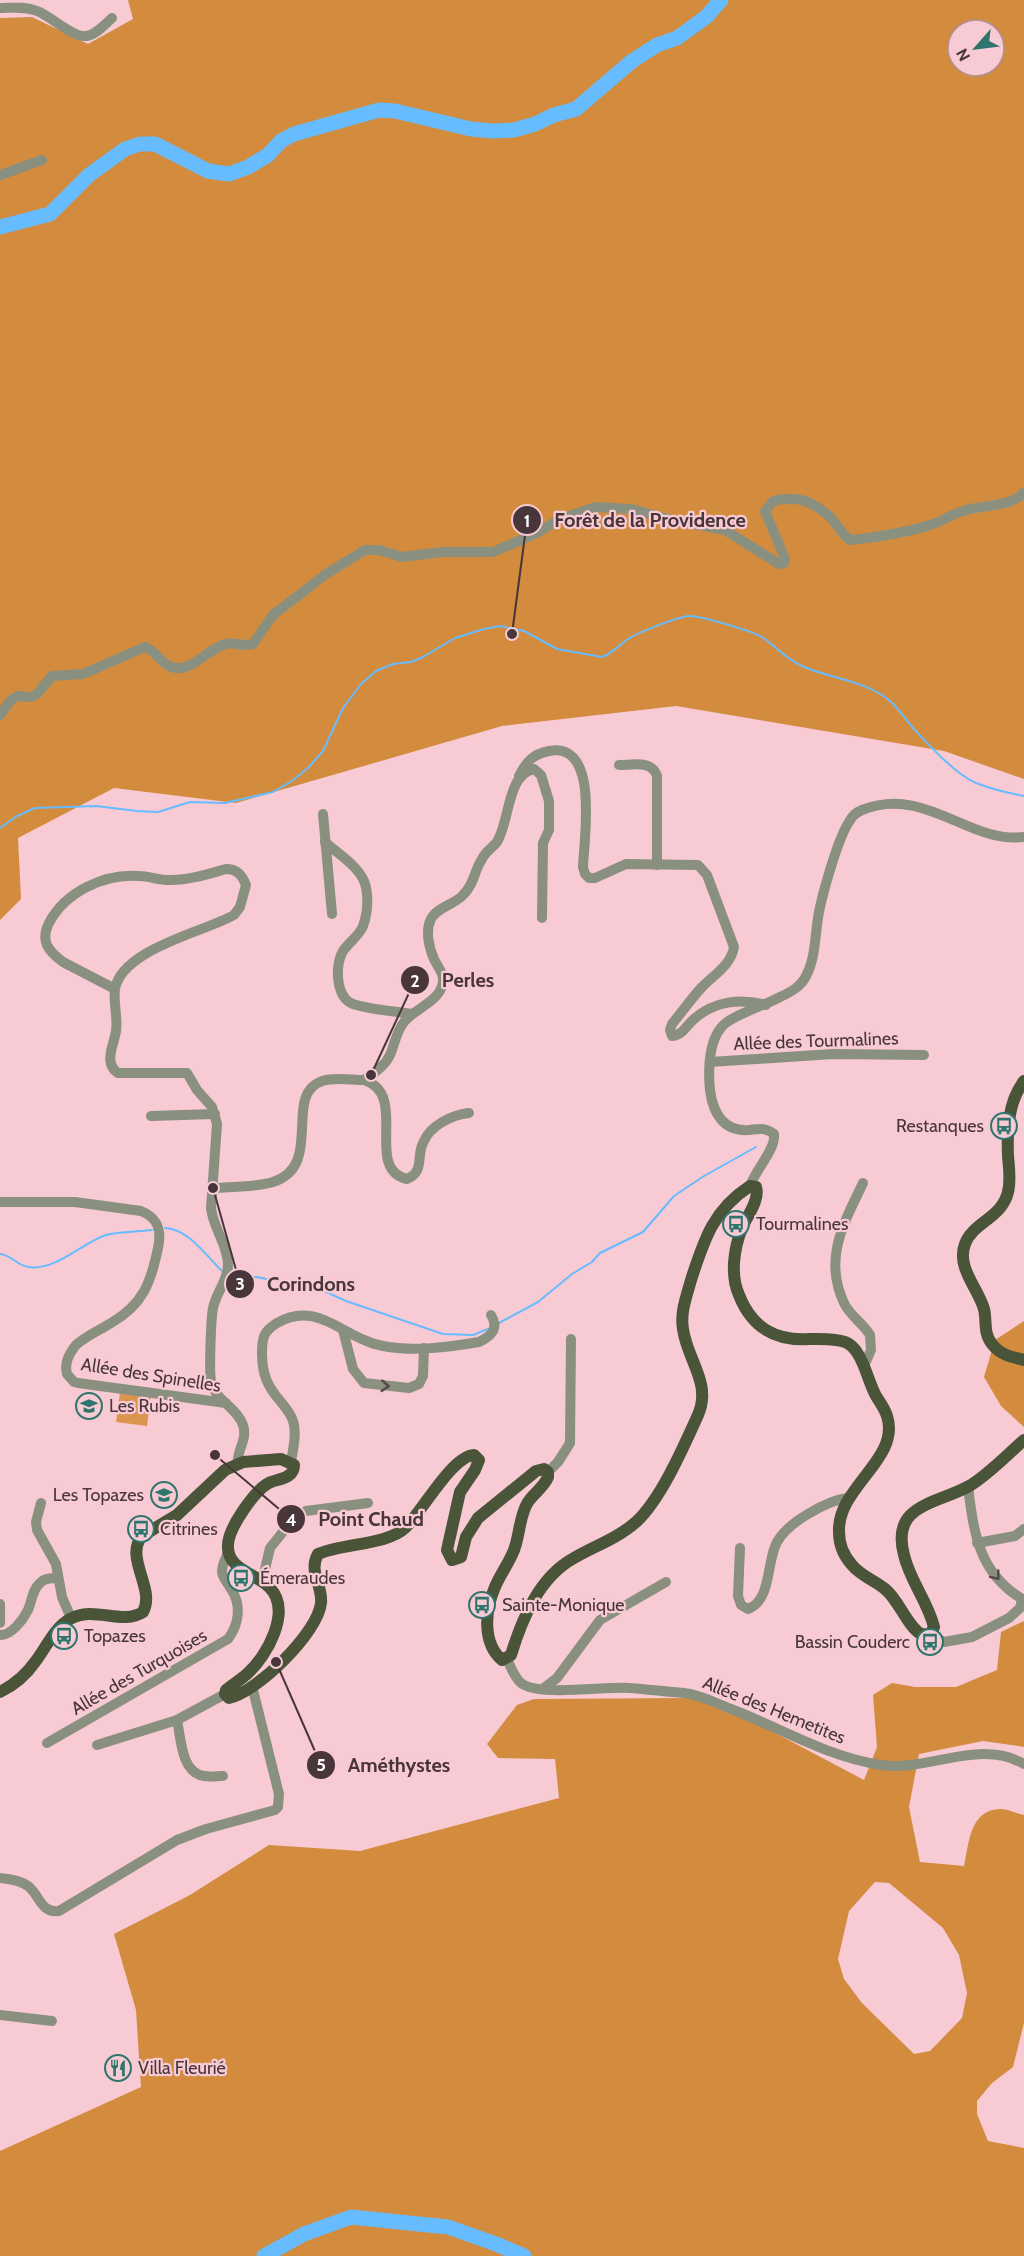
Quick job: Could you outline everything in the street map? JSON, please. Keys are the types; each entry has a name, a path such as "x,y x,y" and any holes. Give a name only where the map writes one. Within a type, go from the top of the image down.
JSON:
{"main road":[{"path":"1024,1081 1012,1103 1008,1136 1010,1177 1006,1199 991,1218 965,1243 964,1259 965,1268 982,1305 988,1338 998,1351 1024,1360"},
{"path":"0,1692 20,1680 34,1665 56,1631 71,1618 90,1612 128,1616 143,1612 146,1602 136,1552 138,1541 146,1533 177,1515 218,1476 238,1464 281,1459 291,1462 294,1468 289,1476 268,1483 251,1500 231,1532 228,1543 228,1553 241,1568 270,1587 278,1602 278,1620 268,1649 248,1673 226,1690 225,1694 230,1698 237,1697 267,1676 290,1654 319,1612 321,1595 314,1567 318,1554 329,1549 378,1541 404,1530 448,1474 466,1456 474,1455 478,1460 477,1466 460,1492 447,1550 452,1560 460,1557 466,1537 478,1518 536,1471 544,1469 548,1472 549,1477 524,1511 514,1549 495,1586 489,1606 487,1618 490,1642 496,1655 502,1660 507,1659 511,1655 524,1620 539,1590 550,1576 573,1558 596,1548 635,1523 648,1510 668,1475 702,1405 701,1379 683,1330 685,1302 704,1240 712,1224 723,1210 750,1186 756,1186 757,1194 741,1231 734,1269 739,1295 753,1319 776,1337 786,1340 824,1339 844,1341 852,1346 859,1354 876,1395 887,1413 890,1435 879,1457 847,1498 839,1522 840,1543 844,1555 852,1566 891,1595 917,1632 930,1635 934,1627 912,1581 903,1554 901,1540 903,1525 912,1513 923,1506 968,1486 1024,1440"}],"street":[{"path":"0,8 28,8 38,11 78,36 95,33 112,18"},
{"path":"0,175 42,160"},
{"path":"0,715 10,701 17,696 31,697 37,694 52,676 83,674 145,647 169,666 180,668 223,645 253,644 273,615 326,574 365,550 379,550 402,556 442,552 493,552 537,533 558,520 595,507 631,509 725,530 779,564 784,563 784,559 765,512 773,501 787,497 809,502 832,519 844,536 850,540 891,536 934,524 963,510 1001,504 1021,496 1024,492"},
{"path":"364,1080 385,1063 395,1037 405,1022 438,995 443,985 443,977 430,947 429,922 436,913 453,904 470,887 481,859 496,842 501,832 524,766 532,757 543,752 554,750 566,752 575,759 583,772 586,786 583,867 589,878 595,878 626,864 698,865 703,868 734,947 730,960 702,988 672,1024 670,1034 672,1036 682,1032 693,1019 722,1004 743,1000 766,1005"},
{"path":"619,765 648,765 655,771 657,864"},
{"path":"519,776 527,770 538,771 546,786 549,801 549,830 543,843 542,918"},
{"name":"Allée des Tourmalines","path":"750,1186 760,1164 775,1142 774,1134 762,1128 736,1130 721,1121 715,1113 710,1090 710,1062 715,1038 719,1029 728,1022 798,987 808,973 822,897 844,830 856,814 883,804 910,805 1006,838 1024,837"},
{"path":"323,814 332,914"},
{"path":"325,842 358,870 365,887 367,912 363,928 344,949 338,966 343,994 354,1004 412,1014"},
{"path":"115,988 63,962 55,956 46,943 44,936 52,919 71,897 96,883 128,876 169,881 226,869 233,869 238,873 246,885 240,908 234,915 142,956 126,968 115,988 116,1029 109,1059 114,1070 123,1074 187,1073 196,1090 215,1113 217,1136 211,1197 212,1220 227,1257 228,1266 213,1307 210,1380 218,1395 239,1417 243,1426 244,1441 238,1455 238,1464"},
{"name":"Allée des Tourmalines","path":"710,1062 833,1054 924,1055"},
{"path":"212,1188 273,1182 285,1175 300,1155 303,1144 303,1107 309,1091 323,1081 369,1081 381,1093 385,1102 386,1157 401,1178 407,1179 417,1173 421,1164 422,1143 433,1129 448,1118 469,1113"},
{"path":"151,1116 215,1113"},
{"path":"863,1183 840,1231 835,1264 843,1302 856,1321 870,1335 871,1350 864,1366"},
{"name":"Allée des Spinelles","path":"0,1202 75,1202 141,1211 155,1220 161,1236 146,1290 127,1313 76,1345 67,1359 67,1374 70,1379 78,1383 227,1403"},
{"path":"291,1462 294,1439 293,1421 264,1378 262,1350 264,1333 287,1317 296,1314 314,1316 362,1340 384,1347 424,1348 479,1342 489,1338 496,1322 491,1315"},
{"path":"343,1330 353,1369 360,1379 370,1384 409,1388 419,1384 423,1376 424,1348"},
{"path":"548,1472 562,1458 570,1443 572,1430 571,1339"},
{"path":"930,1635 944,1642 972,1637 1010,1618 1020,1608 1023,1600 999,1582 977,1543 968,1486"},
{"path":"740,1548 738,1596 741,1605 748,1609 762,1598 771,1558 786,1531 819,1507 837,1499 847,1498"},
{"path":"41,1503 36,1522 37,1530 54,1559 62,1597 71,1618"},
{"path":"262,1582 270,1548 294,1518 306,1511 368,1503"},
{"path":"977,1543 1015,1536 1024,1529"},
{"name":"Allée des Turquoises","path":"47,1743 228,1639 236,1625 238,1608 236,1598 223,1575 224,1562 228,1553"},
{"path":"0,1635 9,1633 20,1621 28,1610 38,1585 47,1578 58,1578"},
{"path":"544,1688 557,1678 600,1620 666,1582"},
{"path":"0,1604 0,1623"},
{"name":"Allée des Hemetites","path":"507,1659 521,1683 532,1688 570,1690 628,1688 694,1694 753,1717 813,1746 850,1758 883,1765 916,1764 992,1753 1012,1757 1024,1764"},
{"path":"0,1878 26,1885 33,1890 43,1907 49,1911 59,1911 177,1840 198,1831 275,1810 278,1807 279,1794 252,1686"},
{"path":"97,1745 177,1720 225,1694"},
{"path":"177,1720 186,1762 193,1771 202,1776 224,1776"},
{"path":"0,2015 52,2021"}],"shaded area":[{"path":"128,0 1024,0 1024,779 944,751 676,706 502,726 236,803 114,788 18,838 21,899 0,920 0,18 32,17 88,44 133,19"},
{"path":"1024,1321 1024,1427 1001,1406 984,1377 995,1340"},
{"path":"120,1392 151,1395 147,1426 116,1422"},
{"path":"1024,1621 1024,1747 983,1741 919,1754 909,1807 920,1862 964,1866 972,1830 982,1815 1001,1809 1024,1815 1024,2023 1013,2067 992,2083 977,2101 977,2114 988,2141 1024,2148 1024,2256 0,2256 0,2151 141,2087 136,2010 114,1934 190,1895 269,1845 360,1851 559,1798 555,1759 498,1758 487,1744 517,1705 534,1699 692,1698 728,1708 864,1780 877,1747 873,1695 892,1683 915,1687 956,1687 997,1670 1001,1632","holes":["875,1882 889,1883 943,1928 959,1955 967,1993 962,2018 930,2051 914,2054 862,2003 844,1979 838,1959 849,1911"]}],"waterway":[{"path":"0,227 50,214 89,175 125,149 140,144 155,144 208,171 229,174 248,167 268,155 281,141 294,134 379,110 395,111 471,129 493,131 514,130 535,124 554,115 576,109 632,61 657,45 677,38 706,17 721,0"},
{"path":"0,828 17,816 35,808 96,806 158,812 190,802 225,803 273,792 292,781 323,751 343,708 361,684 376,671 393,664 411,662 455,638 484,629 500,626 524,631 557,649 602,657 640,633 688,616 737,627 756,634 790,660 802,666 870,688 890,701 927,743 968,779 1000,791 1024,796"},
{"path":"499,1323 538,1302 572,1274 592,1262 600,1253 643,1232 674,1196 756,1147"},
{"path":"165,1228 190,1238 223,1272"},
{"path":"0,1254 8,1256 21,1265 39,1267 58,1261 106,1235 152,1230"},
{"path":"235,1277 257,1277 324,1291 346,1301 443,1334 473,1335 488,1329"},
{"path":"264,2256 304,2234 351,2217 448,2227 524,2256"}],"place":[{"name":"Forêt de la Providence","path":"512,634"},
{"name":"Perles","path":"371,1075"},
{"name":"Restanques","path":"1004,1126"},
{"name":"Corindons","path":"213,1188"},
{"name":"Tourmalines","path":"736,1224"},
{"name":"Les Rubis","path":"89,1406"},
{"name":"Point Chaud","path":"215,1455"},
{"name":"Les Topazes","path":"164,1495"},
{"name":"Citrines","path":"141,1529"},
{"name":"Émeraudes","path":"241,1578"},
{"name":"Sainte-Monique","path":"482,1605"},
{"name":"Topazes","path":"64,1636"},
{"name":"Bassin Couderc","path":"930,1642"},
{"name":"Améthystes","path":"276,1662"},
{"name":"Villa Fleurié","path":"118,2068"}]}
